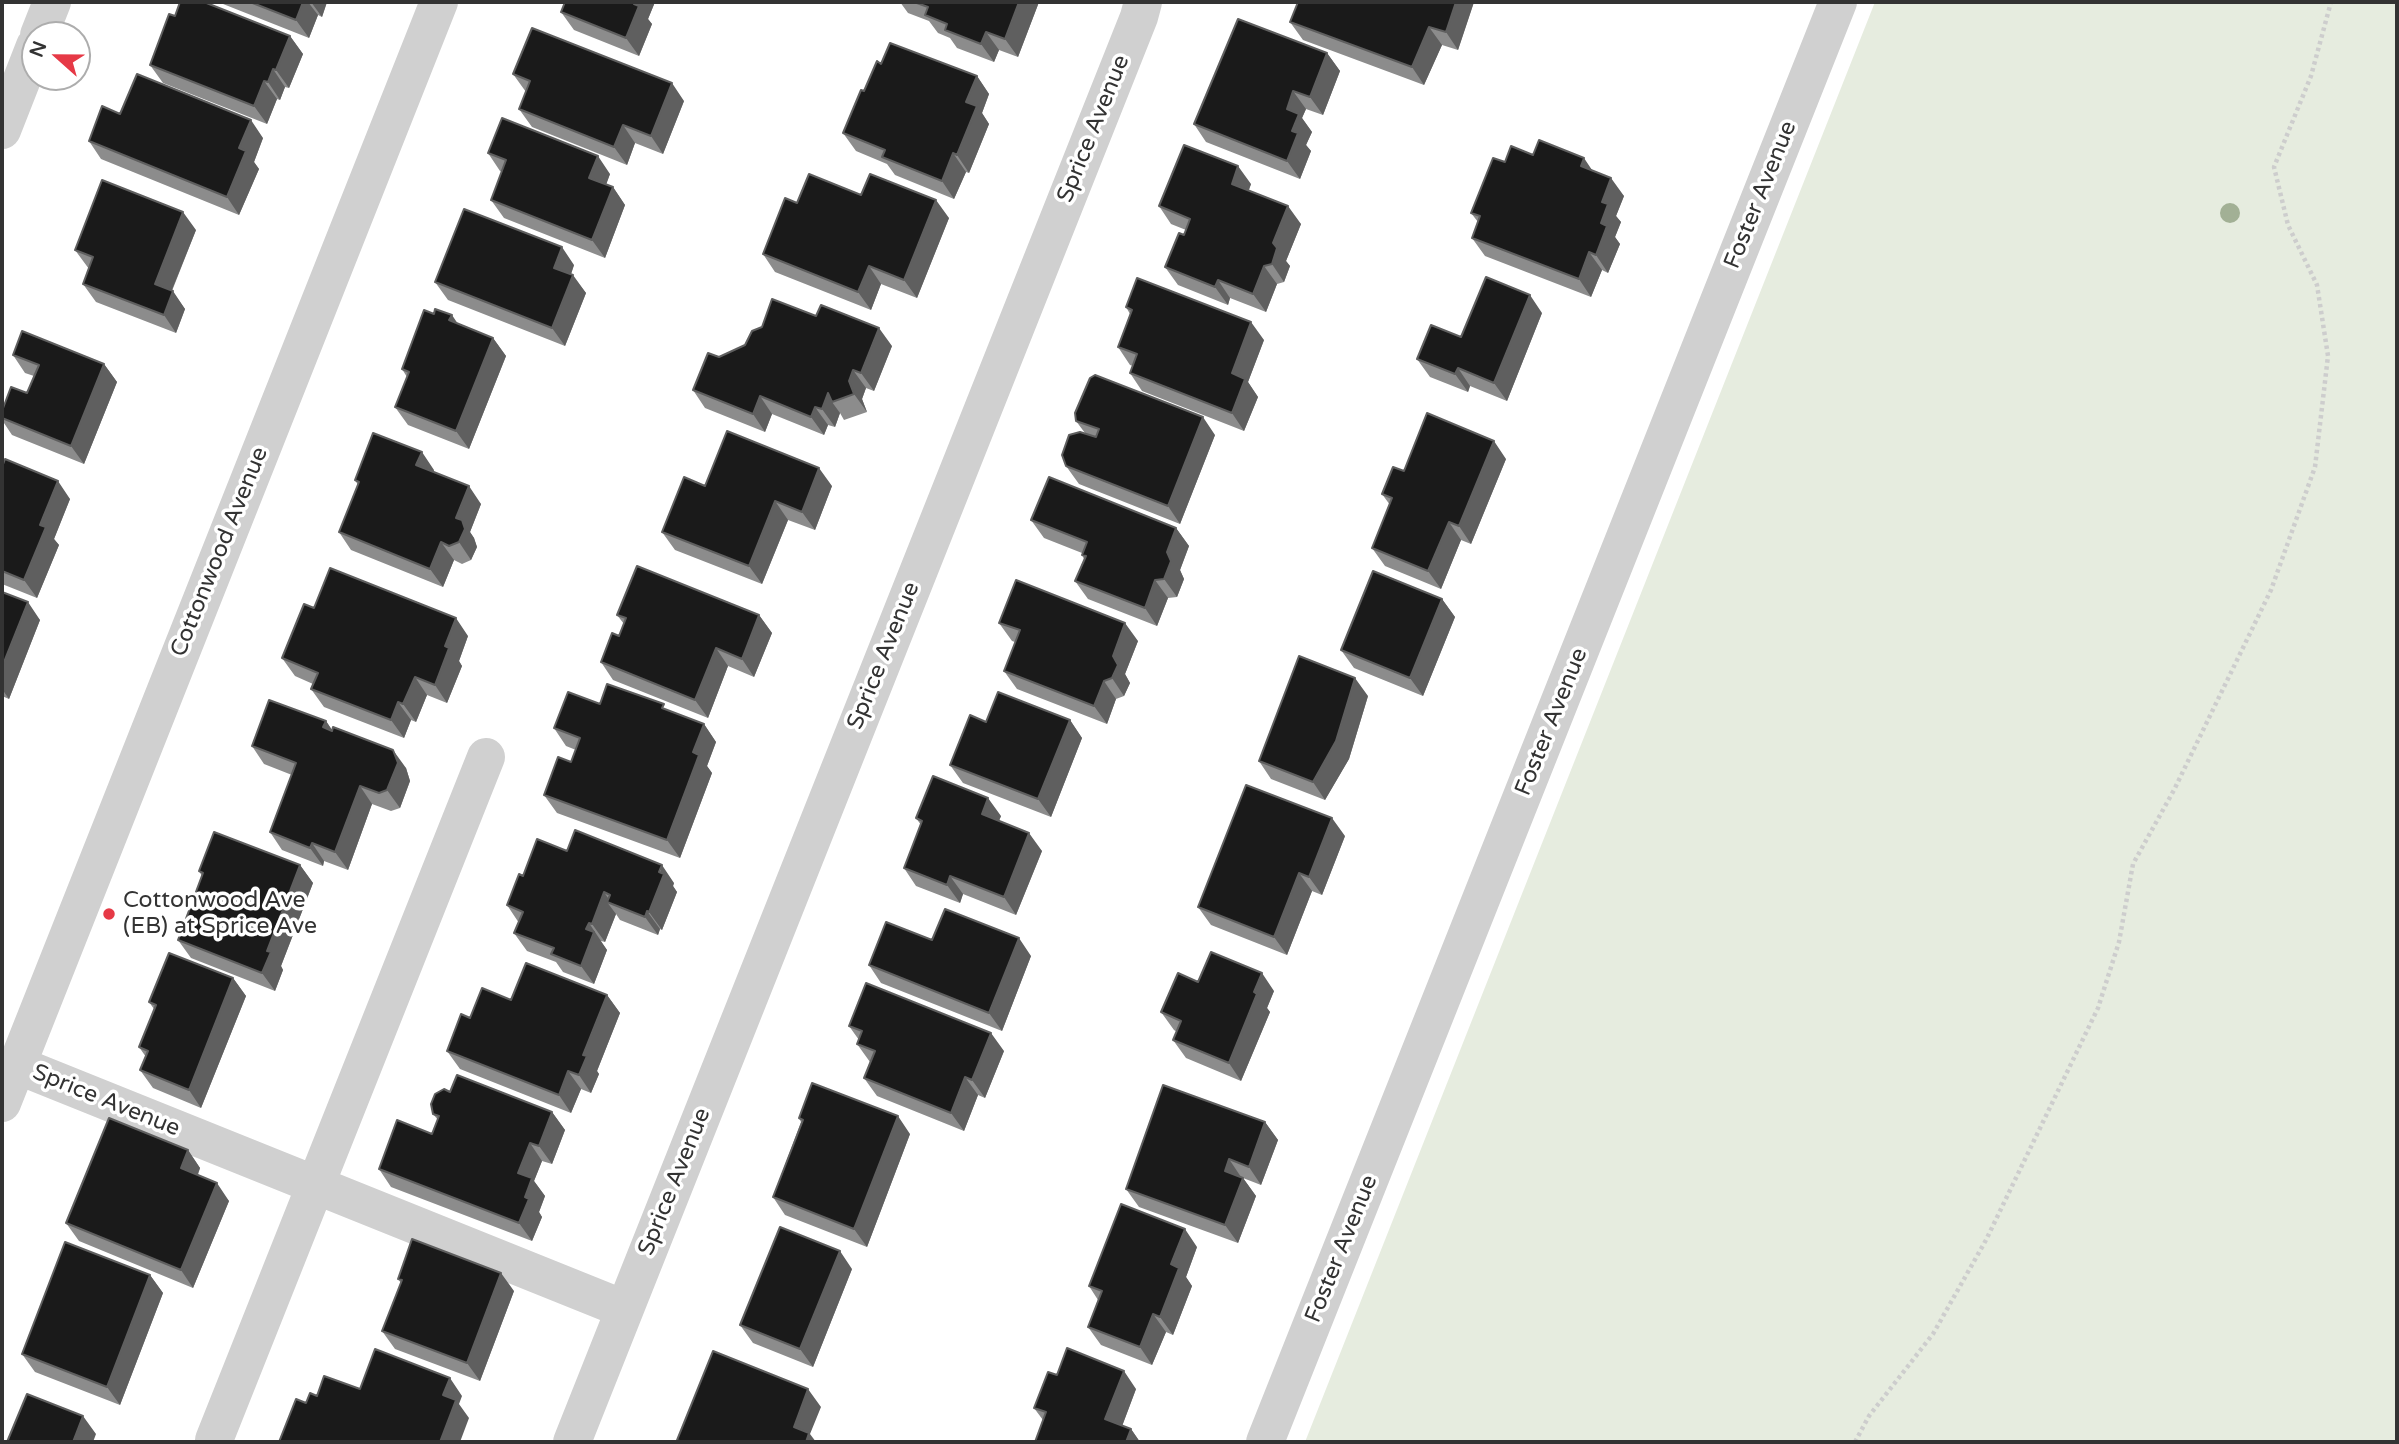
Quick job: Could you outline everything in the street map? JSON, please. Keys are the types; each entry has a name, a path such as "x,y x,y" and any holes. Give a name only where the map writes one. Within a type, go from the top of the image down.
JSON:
{"street":[{"path":"45,21 52,2"},
{"name":"Cottonwood Avenue","path":"2,1103 439,2"},
{"name":"Sprice Avenue","path":"572,1442 1143,2"},
{"name":"Foster Avenue","path":"1265,1442 1838,2"},
{"path":"2,130 21,82"},
{"path":"214,1440 486,757"},
{"name":"Sprice Avenue","path":"17,1065 624,1309"}],"path":[{"path":"1855,1442 1869,1416 1933,1334 1986,1240 2092,1021 2119,942 2133,864 2174,790 2271,590 2315,467 2328,356 2316,285 2287,225 2274,167 2311,76 2331,2"}],"shaded area":[{"path":"1875,2 2397,2 2397,1442 1305,1442"}],"building":[{"path":"180,2 204,2 290,36 276,70 273,69 268,82 264,81 254,106 150,65 169,14 175,16"},
{"path":"250,2 303,2 296,20"},
{"path":"565,2 635,2 634,4 639,6 626,38 561,12"},
{"path":"914,2 1019,2 1005,39 986,32 981,44 945,30 947,24 925,15 928,7"},
{"path":"1298,2 1456,2 1446,32 1429,27 1412,67 1290,22"},
{"path":"1238,19 1327,53 1310,97 1293,91 1287,109 1299,114 1292,131 1298,133 1287,161 1194,124"},
{"path":"532,28 672,83 651,136 623,125 614,147 519,109 530,81 513,74"},
{"path":"890,43 977,76 966,102 977,106 957,155 953,153 942,181 882,157 885,150 843,133 861,90 864,91 877,61 881,64"},
{"path":"137,74 251,120 239,148 246,151 227,197 89,141 102,106 120,114"},
{"path":"502,118 598,156 589,178 613,187 592,240 491,200 506,160 488,153"},
{"path":"1539,140 1584,158 1581,166 1611,178 1602,202 1608,204 1601,223 1607,226 1596,255 1589,252 1579,279 1472,238 1480,216 1471,213 1493,158 1505,162 1511,146 1533,155"},
{"path":"1184,145 1238,166 1232,184 1288,206 1273,243 1277,248 1272,264 1264,266 1253,294 1218,280 1215,287 1165,267 1179,233 1184,235 1190,219 1159,206"},
{"path":"809,174 861,195 870,174 936,200 904,280 869,266 858,292 763,254 785,198 797,203"},
{"path":"102,180 183,212 155,284 173,291 164,315 83,284 93,257 75,250"},
{"path":"464,209 562,247 554,268 573,275 552,328 435,282"},
{"path":"1486,277 1530,295 1494,383 1458,368 1455,374 1417,359 1431,325 1461,337"},
{"path":"1137,278 1251,322 1232,373 1245,379 1232,413 1130,373 1137,354 1118,347 1132,310 1126,307"},
{"path":"772,299 816,316 821,305 879,328 861,373 853,370 849,381 854,394 832,402 828,393 822,409 815,407 811,417 760,396 753,414 693,390 708,353 719,357 745,345 752,331 762,327"},
{"path":"435,309 452,315 449,320 493,338 456,431 395,407 409,372 402,369 424,310 434,314"},
{"path":"22,331 104,364 71,446 2,418 11,387 27,393 39,365 13,355"},
{"path":"1095,375 1203,417 1168,506 1066,466 1062,455 1069,435 1080,432 1096,437 1099,429 1076,421 1075,413 1090,378"},
{"path":"1427,413 1494,441 1459,526 1449,522 1428,571 1372,548 1392,498 1382,494 1393,467 1404,471"},
{"path":"727,431 819,468 802,512 775,501 749,566 662,532 684,477 705,486"},
{"path":"373,433 422,452 416,465 469,486 456,518 462,520 465,529 459,542 449,546 441,542 430,569 339,532 359,482 355,480"},
{"path":"5,459 58,481 40,525 46,527 24,580 2,571 2,467"},
{"path":"1049,477 1176,528 1167,552 1171,561 1164,579 1155,580 1145,608 1075,581 1086,556 1082,555 1087,542 1031,520"},
{"path":"637,566 759,615 742,659 716,648 695,700 601,662 612,633 619,636 626,618 617,615"},
{"path":"330,568 456,618 445,646 449,648 435,685 415,677 403,704 398,702 391,720 311,689 318,673 282,658 304,604 314,608"},
{"path":"1373,571 1442,599 1410,678 1341,650"},
{"path":"1016,580 1125,623 1113,656 1118,665 1112,678 1104,681 1094,706 1004,671 1020,630 999,623"},
{"path":"2,592 28,602 2,667"},
{"path":"1299,656 1355,678 1336,741 1313,782 1259,761"},
{"path":"607,684 664,704 662,708 704,724 693,752 699,755 667,840 544,795 558,757 571,762 580,738 554,728 568,692 600,704"},
{"path":"998,692 1070,720 1038,799 950,765 970,715 986,722"},
{"path":"269,700 326,721 323,727 332,731 333,727 393,750 398,763 387,790 379,793 360,786 335,852 312,843 310,848 270,832 296,763 252,746"},
{"path":"933,776 988,798 982,814 1029,833 1004,897 950,876 947,885 904,868 922,821 916,818"},
{"path":"1246,785 1332,818 1309,877 1299,873 1274,937 1198,907"},
{"path":"575,830 662,865 659,872 664,874 645,917 607,902 610,895 604,892 592,924 589,923 586,929 594,932 581,966 551,954 554,948 514,933 523,912 507,905 519,874 523,876 537,839 567,851"},
{"path":"214,832 300,865 267,951 271,952 262,973 178,940 203,873 199,871"},
{"path":"945,909 1019,938 989,1013 869,965 886,922 932,940"},
{"path":"1211,952 1262,973 1254,992 1257,994 1229,1063 1173,1040 1181,1021 1161,1012 1178,973 1198,982"},
{"path":"169,953 233,978 189,1090 140,1070 148,1051 139,1047 156,1005 149,1002"},
{"path":"526,963 607,995 583,1055 587,1056 579,1075 568,1071 559,1095 447,1051 461,1014 470,1018 482,988 511,1000"},
{"path":"866,983 991,1033 972,1080 965,1077 951,1113 864,1078 875,1051 857,1044 862,1031 849,1026"},
{"path":"457,1075 552,1112 539,1146 530,1143 518,1173 532,1178 525,1197 529,1199 519,1223 379,1169 397,1120 432,1134 439,1116 433,1114 431,1104 435,1094 444,1089 450,1092"},
{"path":"812,1083 898,1116 854,1229 773,1197 803,1120 799,1118"},
{"path":"1163,1085 1265,1122 1249,1167 1229,1159 1225,1171 1243,1178 1225,1225 1126,1189"},
{"path":"109,1118 188,1150 181,1168 217,1183 181,1270 66,1223"},
{"path":"1121,1204 1185,1229 1171,1264 1179,1268 1160,1317 1153,1314 1140,1347 1088,1327 1102,1291 1089,1286"},
{"path":"780,1227 840,1251 800,1349 740,1325"},
{"path":"412,1239 501,1273 467,1363 382,1331 402,1280 398,1279"},
{"path":"65,1242 150,1275 107,1387 22,1354"},
{"path":"1067,1348 1124,1371 1105,1419 1131,1429 1126,1442 1035,1442 1046,1412 1034,1408 1048,1372 1057,1375"},
{"path":"375,1349 450,1378 443,1395 456,1400 440,1442 279,1442 296,1399 306,1403 310,1393 317,1396 324,1376 360,1389"},
{"path":"713,1351 808,1389 794,1427 809,1433 806,1442 677,1440"},
{"path":"27,1394 83,1416 73,1442 7,1442"}],"place":[{"name":"Cottonwood Ave (EB) at Sprice Ave","path":"109,914"}]}
